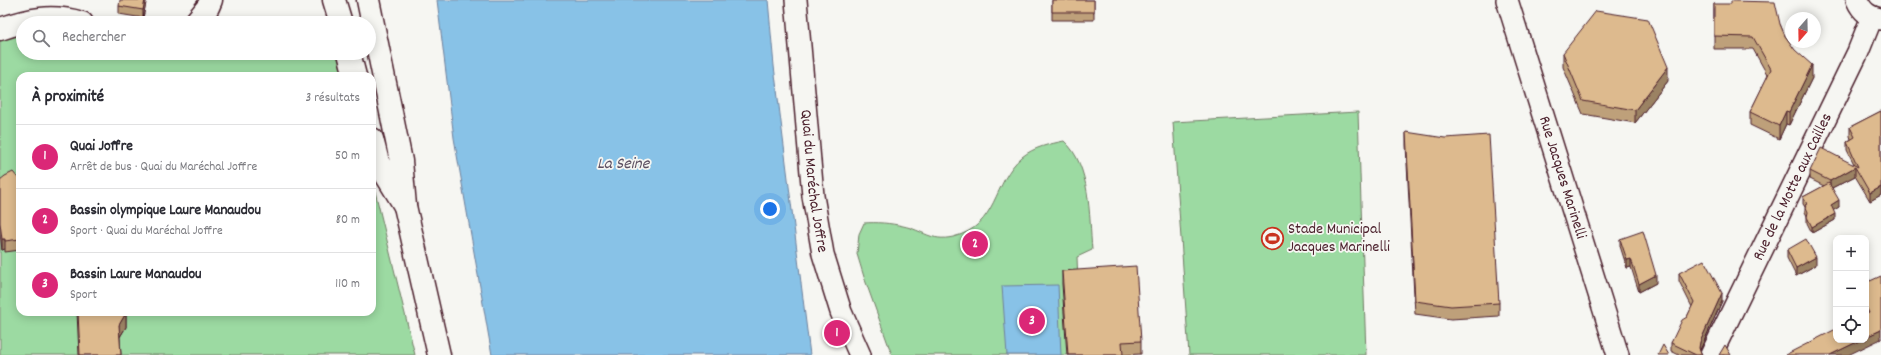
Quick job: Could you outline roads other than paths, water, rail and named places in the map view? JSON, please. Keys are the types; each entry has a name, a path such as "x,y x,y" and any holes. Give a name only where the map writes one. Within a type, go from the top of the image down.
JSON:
{"main road":[{"path":"201,16 211,0"},
{"path":"334,0 339,16"},
{"path":"368,0 371,16"},
{"path":"0,29 16,24"},
{"path":"376,39 401,161 405,206 439,355"},
{"path":"351,60 354,72"},
{"path":"376,154 378,162 405,206"}],"street":[{"name":"Quai du Maréchal Joffre","path":"796,0 813,196 823,254 841,312 860,355"},
{"name":"Rue Jacques Marinelli","path":"1507,0 1618,355"},
{"path":"1857,0 1860,7 1876,18"},
{"name":"Rue de la Motte aux Cailles","path":"1710,355 1876,18"}],"water":[{"name":"La Seine","path":"437,0 768,0 774,66 810,355 492,355 454,138"},
{"path":"1058,285 1061,355 1007,355 1002,286"}],"place":[{"name":"Stade Municipal Jacques Marinelli","path":"1272,238"},
{"name":"Bassin olympique Laure Manaudou","path":"975,244"},
{"name":"Bassin Laure Manaudou","path":"1032,321"},
{"name":"Quai Joffre","path":"837,333"}]}
